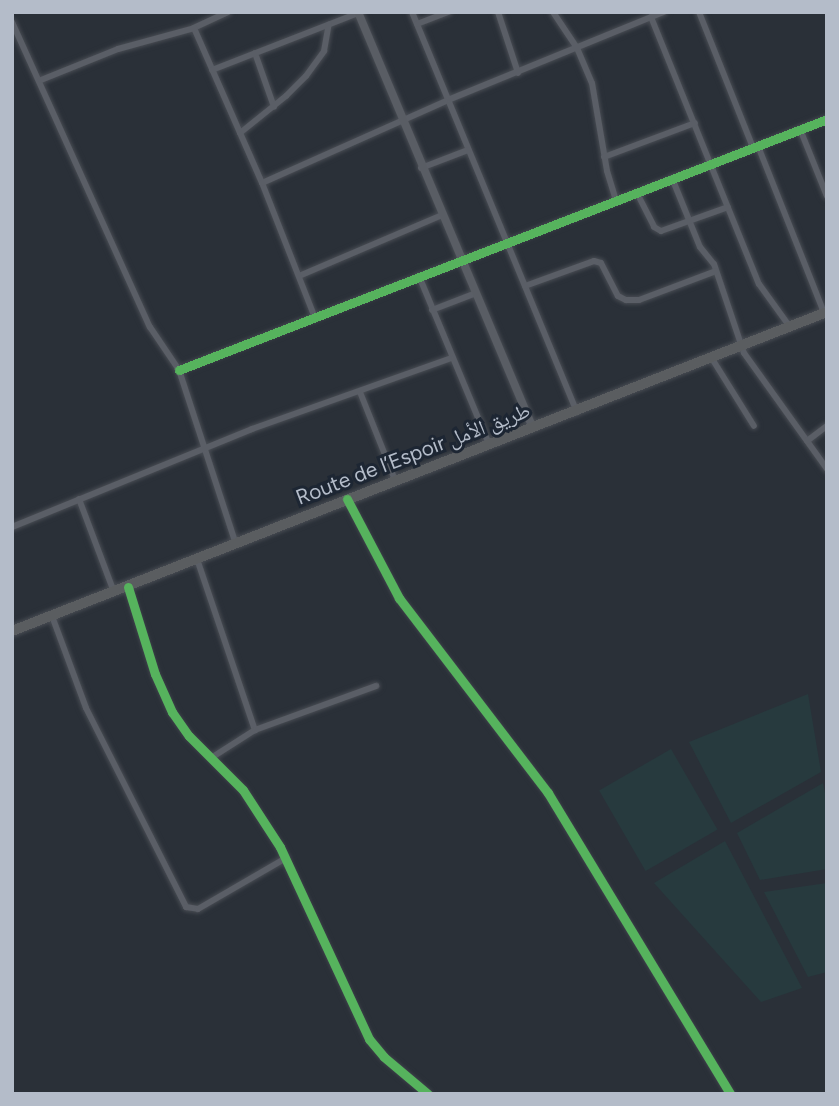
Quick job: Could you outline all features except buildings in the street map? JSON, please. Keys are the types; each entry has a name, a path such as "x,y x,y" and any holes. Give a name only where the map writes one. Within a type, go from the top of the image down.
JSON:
{"highway":[{"name":"Route de l’Espoir طريق الأمل","path":"12,631 826,313"}],"street":[{"path":"203,12 206,21"},
{"path":"41,80 118,49 194,28 228,12"},
{"path":"412,12 577,412"},
{"path":"417,24 449,12"},
{"path":"498,12 518,73"},
{"path":"553,12 577,48 592,83 604,157 616,201"},
{"path":"262,183 448,100 664,12"},
{"path":"699,12 826,313"},
{"path":"212,70 358,13 421,168 533,428"},
{"path":"652,15 759,284 790,327"},
{"path":"12,22 41,80 150,327 179,370 202,449 236,544"},
{"path":"240,133 274,107 317,61 327,38 329,24"},
{"path":"194,28 262,183 315,318"},
{"path":"255,53 274,107"},
{"path":"179,370 827,119"},
{"path":"604,157 695,123"},
{"path":"800,129 827,196"},
{"path":"421,168 468,150"},
{"path":"672,178 689,222 716,271 741,345 751,365 827,469"},
{"path":"637,193 654,227 661,231 728,207"},
{"path":"299,276 442,215"},
{"path":"525,286 594,261 601,263 618,296 626,300 639,300 716,271"},
{"path":"419,276 489,444"},
{"path":"432,310 476,293"},
{"path":"710,357 754,426"},
{"path":"12,527 202,449 451,358"},
{"path":"360,392 395,480"},
{"path":"807,441 827,426"},
{"path":"79,499 114,592"},
{"path":"347,499 399,598 548,793 730,1094"},
{"path":"197,559 255,730"},
{"path":"128,587 163,695 178,722 243,790 286,858 369,1039 384,1056 428,1094"},
{"path":"52,616 86,708 186,908 190,911 198,909 286,858"},
{"path":"211,758 255,730 376,686"}],"green space":[{"path":"808,694 821,772 731,823 689,742"},
{"path":"671,749 718,830 646,871 599,790"},
{"path":"823,783 827,803 827,869 760,880 737,833"},
{"path":"725,841 802,988 761,1002 654,883"},
{"path":"827,883 827,972 808,977 764,892"}],"cycle path":[{"path":"179,370 827,119"},
{"path":"347,499 399,598 548,793 730,1094"},
{"path":"128,587 155,674 172,712 189,736 243,790 280,847 369,1039 384,1057 428,1094"}]}
